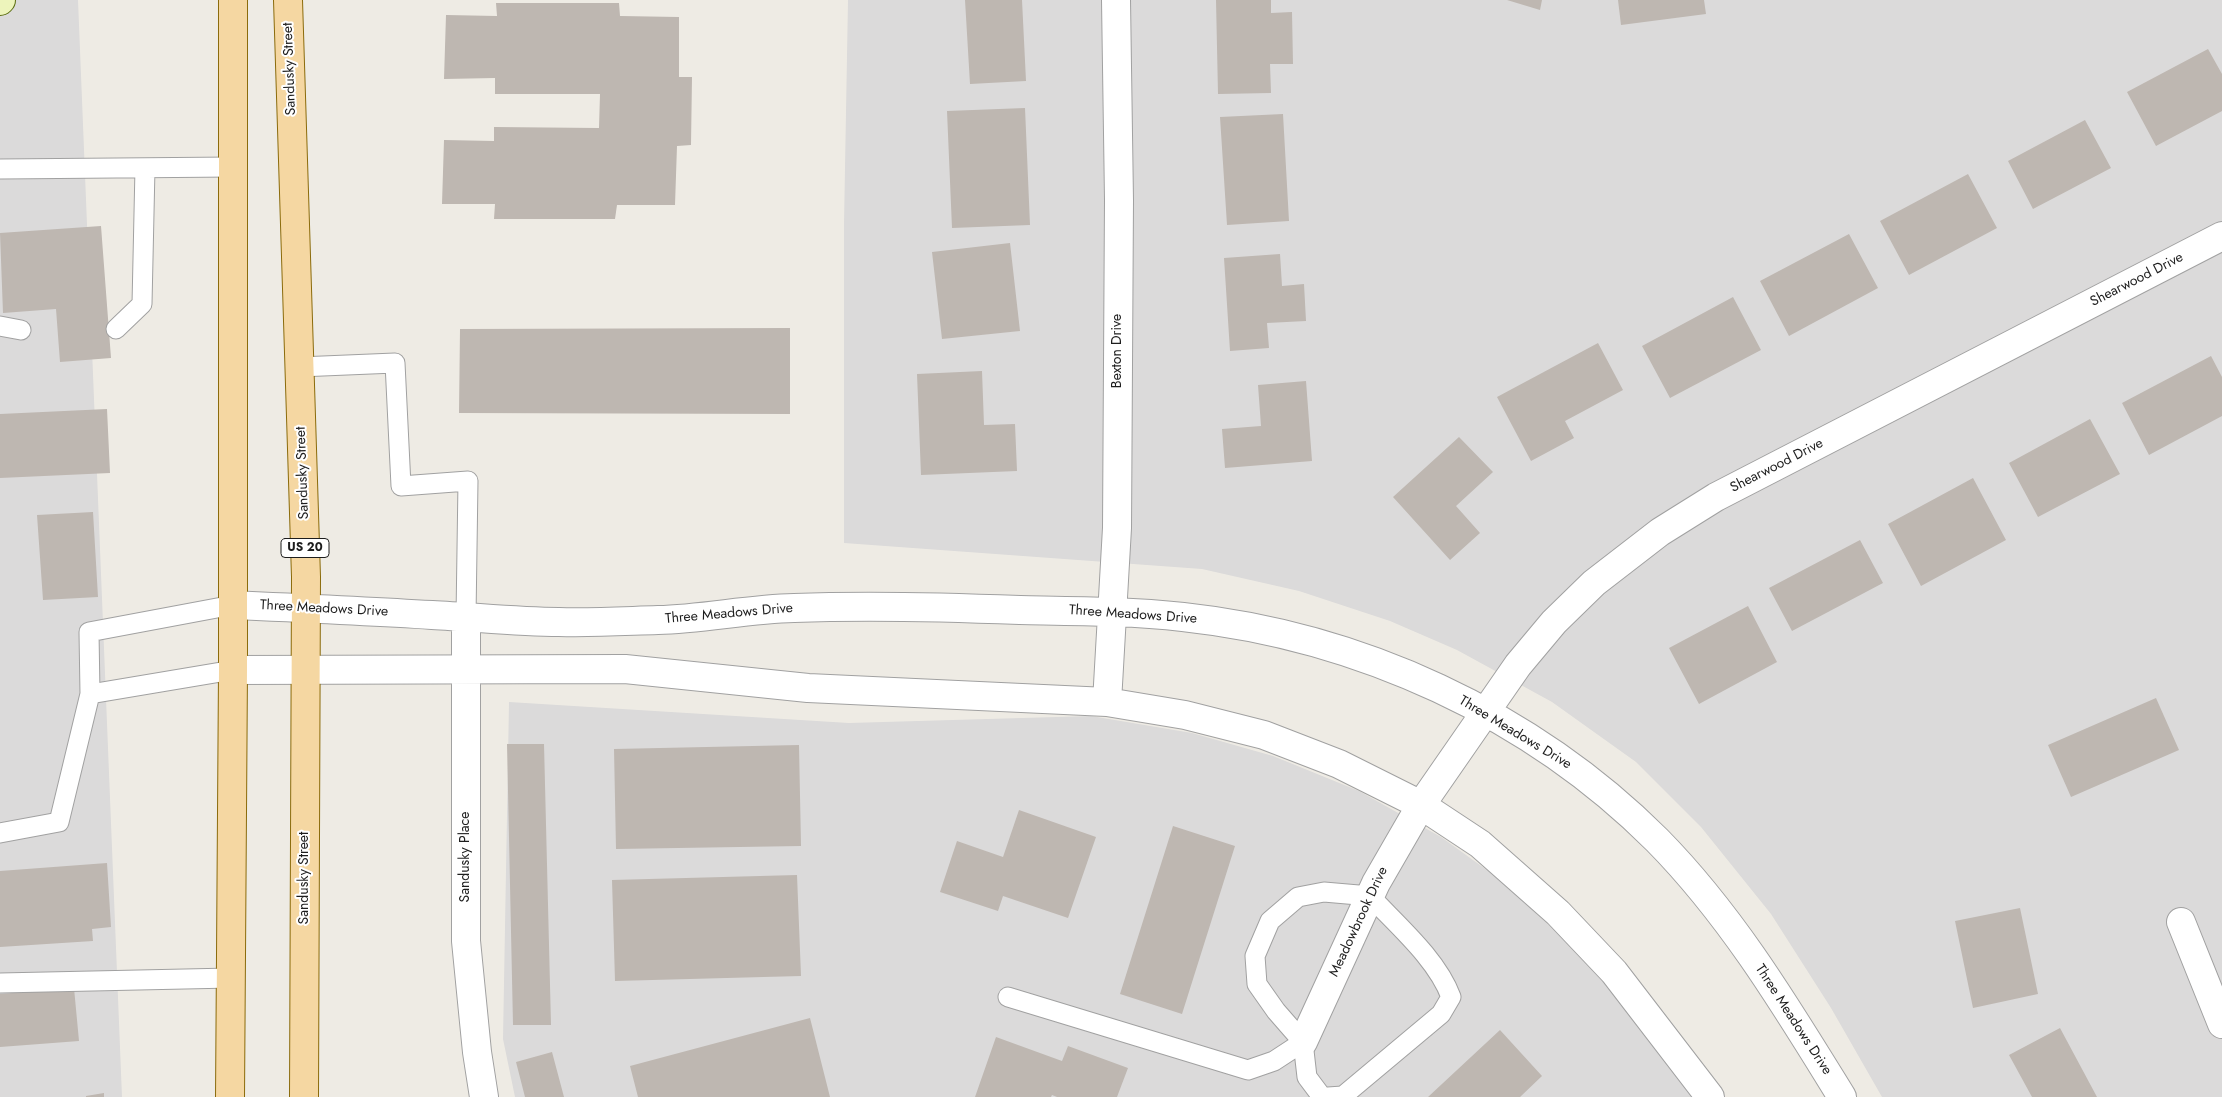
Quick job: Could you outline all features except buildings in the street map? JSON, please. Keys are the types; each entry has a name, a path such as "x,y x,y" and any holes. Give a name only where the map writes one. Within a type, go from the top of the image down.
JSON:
{"main road":[{"path":"230,1097 233,670 233,0"},
{"name":"Sandusky Street","path":"288,0 307,608 304,1097"}],"street":[{"name":"Bexton Drive","path":"1107,702 1117,528 1119,200 1116,0"},
{"name":"Shearwood Drive","path":"1421,805 1518,665 1554,622 1594,583 1660,532 1716,498 2222,236"},
{"name":"Three Meadows Drive","path":"233,605 558,622 666,620 785,608 887,605 1112,612 1182,617 1271,630 1351,653 1429,683 1486,712 1550,752 1596,784 1657,841 1713,903 1778,994 1842,1097"},
{"name":"Sandusky Place","path":"466,617 466,941 477,1052 484,1097"},
{"path":"233,670 625,669 808,688 1107,702 1185,715 1264,735 1339,764 1421,805 1480,844 1558,913 1614,972 1710,1097"},
{"name":"Meadowbrook Drive","path":"1303,1042 1370,896 1421,805"},
{"path":"2181,922 2222,1024"}],"lane":[{"path":"0,169 233,167"},
{"path":"116,329 142,304 145,168"},
{"path":"0,326 21,330"},
{"path":"299,367 394,363 401,486 468,481 466,617"},
{"path":"0,833 59,822 90,694 89,632 233,605"},
{"path":"90,694 233,670"},
{"path":"1322,1097 1307,1077 1303,1042 1276,1011 1257,984 1256,956 1270,921 1298,896 1324,892 1370,896 1428,959 1445,981 1451,997 1441,1014 1343,1096 1328,1097"},
{"path":"0,982 231,978"},
{"path":"1008,997 1248,1070 1274,1061 1303,1042"}],"shaded area":[{"path":"0,0 78,0 122,1097 0,1097"},
{"path":"848,0 2222,0 2222,1097 1882,1097 1831,1008 1771,914 1701,827 1636,762 1552,702 1457,650 1390,621 1299,591 1202,569 844,543 844,224"},
{"path":"509,702 849,723 1091,716 1192,733 1273,756 1359,791 1441,837 1498,878 1602,974 1695,1097 515,1097 503,1039"}]}
